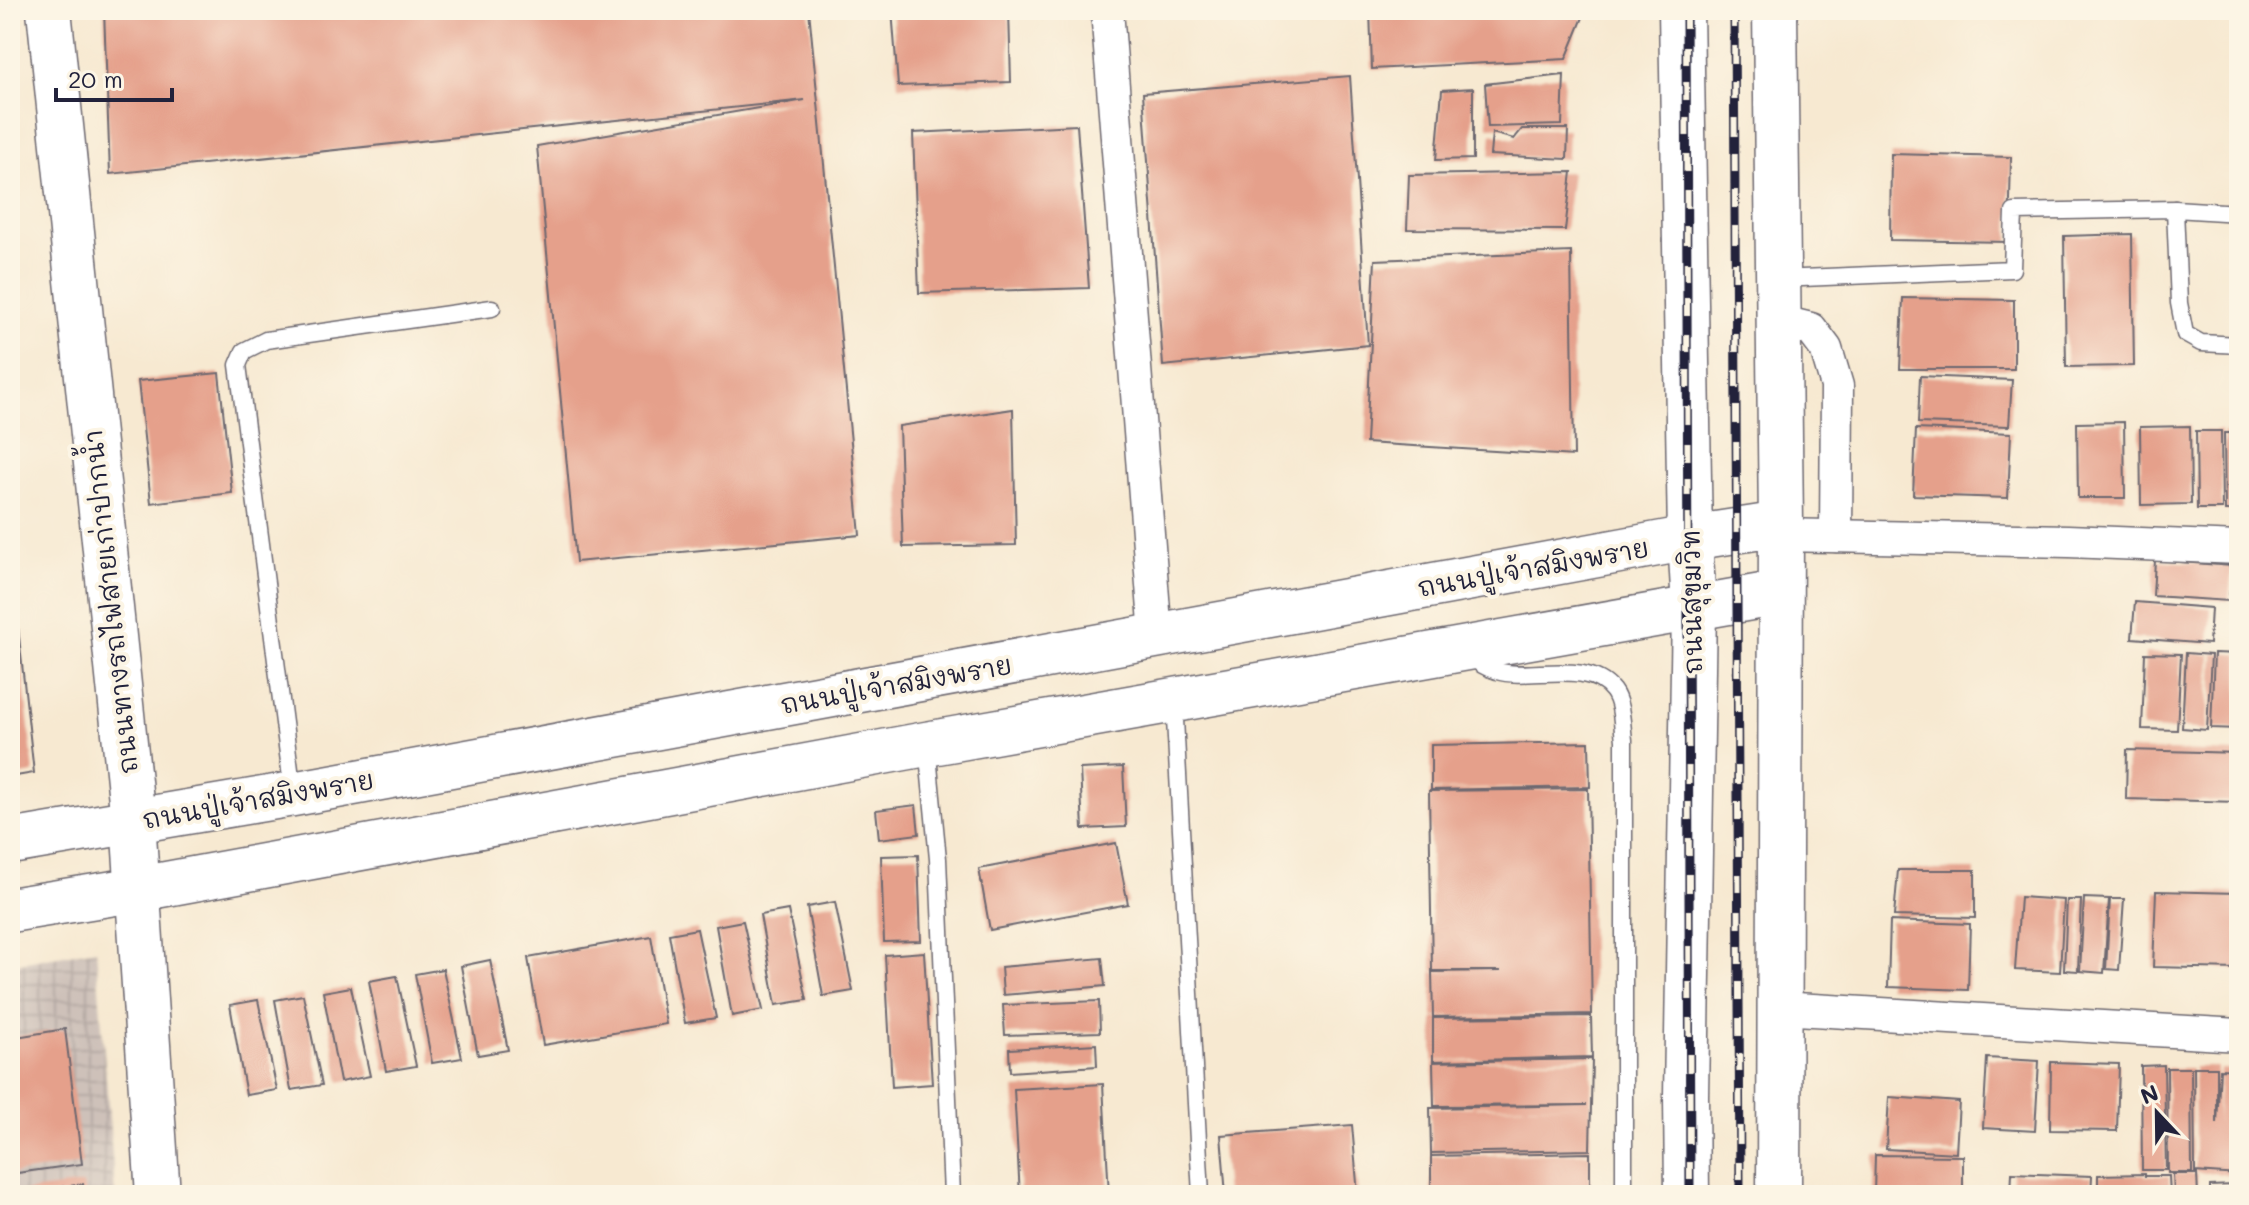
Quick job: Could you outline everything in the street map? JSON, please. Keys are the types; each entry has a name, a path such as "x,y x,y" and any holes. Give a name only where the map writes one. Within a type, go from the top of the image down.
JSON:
{"main road":[{"name":"ถนนทางรถไฟสายเก่าปากน้ำ","path":"49,10 133,820 158,1195"},
{"name":"ถนนสุขุมวิท","path":"1681,10 1690,538 1694,608 1687,1195"},
{"path":"1775,10 1780,529 1779,1195"},
{"name":"ถนนปู่เจ้าสมิงพราย","path":"10,842 293,794 1690,538 1780,529"},
{"path":"10,910 1779,593"}],"street":[{"path":"1107,10 1156,636"},
{"path":"1778,300 1811,329 1826,349 1837,386 1836,536"},
{"path":"1780,529 1836,536 2239,548"},
{"path":"1779,1008 2239,1035"}],"lane":[{"path":"1778,300 2012,269 2014,212 2175,209 2239,213"},
{"path":"2175,209 2179,303 2185,334 2201,343 2239,345"},
{"path":"293,794 238,365 244,351 266,340 492,308"},
{"path":"1463,649 1481,665 1500,672 1562,672 1598,678 1614,692 1620,710 1624,740 1624,1195"},
{"path":"1174,700 1201,1195"},
{"path":"926,744 938,859 952,1195"}],"shaded area":[{"path":"96,949 115,1195 10,1195 10,965"}],"building":[{"path":"104,10 809,10 860,535 576,562 537,146 805,100 110,174"},
{"path":"892,10 1009,10 1011,82 898,86"},
{"path":"1370,10 1586,10 1566,59 1372,69"},
{"path":"1564,75 1562,125 1488,127 1485,84"},
{"path":"1350,76 1368,345 1163,366 1143,93"},
{"path":"1473,88 1473,159 1436,160 1442,90"},
{"path":"1077,125 1089,288 919,293 913,133"},
{"path":"1522,129 1568,129 1567,159 1490,155 1492,133 1514,139"},
{"path":"1891,154 2011,157 2009,242 1890,240"},
{"path":"1572,172 1565,230 1407,229 1409,175"},
{"path":"2132,234 2134,366 2066,367 2064,236"},
{"path":"1571,252 1574,456 1366,443 1375,260"},
{"path":"1903,298 2014,300 2014,369 1900,369"},
{"path":"219,373 232,493 151,503 138,381"},
{"path":"1920,376 2012,380 2009,426 1918,423"},
{"path":"1013,409 1016,545 903,547 899,426"},
{"path":"2124,422 2125,498 2078,498 2077,423"},
{"path":"2190,426 2191,504 2141,505 2140,427"},
{"path":"1916,429 2011,433 2008,498 1913,495"},
{"path":"2196,431 2221,431 2222,509 2197,509"},
{"path":"2224,433 2239,433 2239,511 2225,511"},
{"path":"2155,560 2232,566 2229,601 2153,596"},
{"path":"10,573 34,773 10,777"},
{"path":"2135,602 2211,608 2209,644 2132,638"},
{"path":"2145,653 2181,654 2177,730 2142,729"},
{"path":"2186,653 2211,655 2207,730 2182,728"},
{"path":"2214,653 2239,654 2239,729 2211,728"},
{"path":"1589,742 1590,787 1431,790 1431,745"},
{"path":"2127,750 2239,753 2239,802 2126,799"},
{"path":"1123,767 1126,827 1083,829 1080,769"},
{"path":"1588,789 1592,1014 1433,1017 1432,972 1501,971 1432,971 1429,791"},
{"path":"916,805 919,834 879,839 876,810"},
{"path":"1116,843 1128,904 990,930 979,869"},
{"path":"918,855 921,941 884,942 881,856"},
{"path":"1898,870 1975,870 1975,918 1894,916"},
{"path":"2156,891 2239,893 2238,969 2153,967"},
{"path":"2020,897 2064,900 2060,972 2015,970"},
{"path":"2084,898 2109,899 2104,973 2080,971"},
{"path":"2110,899 2124,899 2119,970 2106,969"},
{"path":"2067,900 2081,900 2078,971 2064,970"},
{"path":"835,902 853,991 823,996 807,907"},
{"path":"788,910 807,1000 776,1005 760,915"},
{"path":"743,921 763,1010 732,1016 716,926"},
{"path":"1890,921 1970,924 1968,990 1888,987"},
{"path":"697,929 716,1018 685,1023 669,934"},
{"path":"651,936 666,1024 543,1045 528,958"},
{"path":"924,952 932,1084 892,1087 885,955"},
{"path":"1102,958 1105,986 1003,995 1001,967"},
{"path":"490,960 508,1050 478,1055 461,966"},
{"path":"443,969 462,1058 432,1063 415,974"},
{"path":"397,976 416,1066 386,1071 369,981"},
{"path":"351,987 370,1076 340,1082 323,992"},
{"path":"303,995 322,1085 291,1090 275,1000"},
{"path":"258,1000 277,1090 246,1095 230,1005"},
{"path":"1099,1001 1100,1032 1005,1035 1003,1005"},
{"path":"1591,1016 1592,1057 1433,1061 1433,1018"},
{"path":"65,1029 82,1164 10,1174 10,1038"},
{"path":"1096,1044 1097,1066 1010,1072 1009,1049"},
{"path":"1987,1058 2039,1061 2035,1131 1983,1128"},
{"path":"1592,1059 1590,1150 1431,1153 1430,1108 1587,1105 1434,1106 1433,1062"},
{"path":"2051,1062 2119,1064 2117,1131 2050,1130"},
{"path":"2164,1065 2166,1170 2142,1170 2141,1066"},
{"path":"2194,1067 2217,1067 2217,1124 2220,1069 2239,1070 2239,1175 2195,1172"},
{"path":"2167,1068 2191,1068 2192,1173 2168,1173"},
{"path":"1103,1084 1109,1195 1020,1195 1014,1089"},
{"path":"1889,1097 1959,1102 1956,1153 1886,1149"},
{"path":"1352,1125 1358,1195 1226,1195 1221,1135"},
{"path":"1590,1153 1590,1195 1431,1195 1431,1156"},
{"path":"1875,1155 1963,1156 1963,1195 1874,1195"},
{"path":"2012,1173 2092,1176 2091,1195 2011,1195"},
{"path":"2173,1174 2197,1174 2198,1195 2174,1195"},
{"path":"2098,1175 2169,1176 2170,1195 2098,1195"},
{"path":"83,1184 85,1195 15,1195 15,1193"},
{"path":"2234,1185 2234,1190 2239,1189 2239,1195 2210,1195 2210,1186"}],"railway":[{"path":"1686,10 1690,1195"},
{"path":"1734,10 1740,1195"}]}
